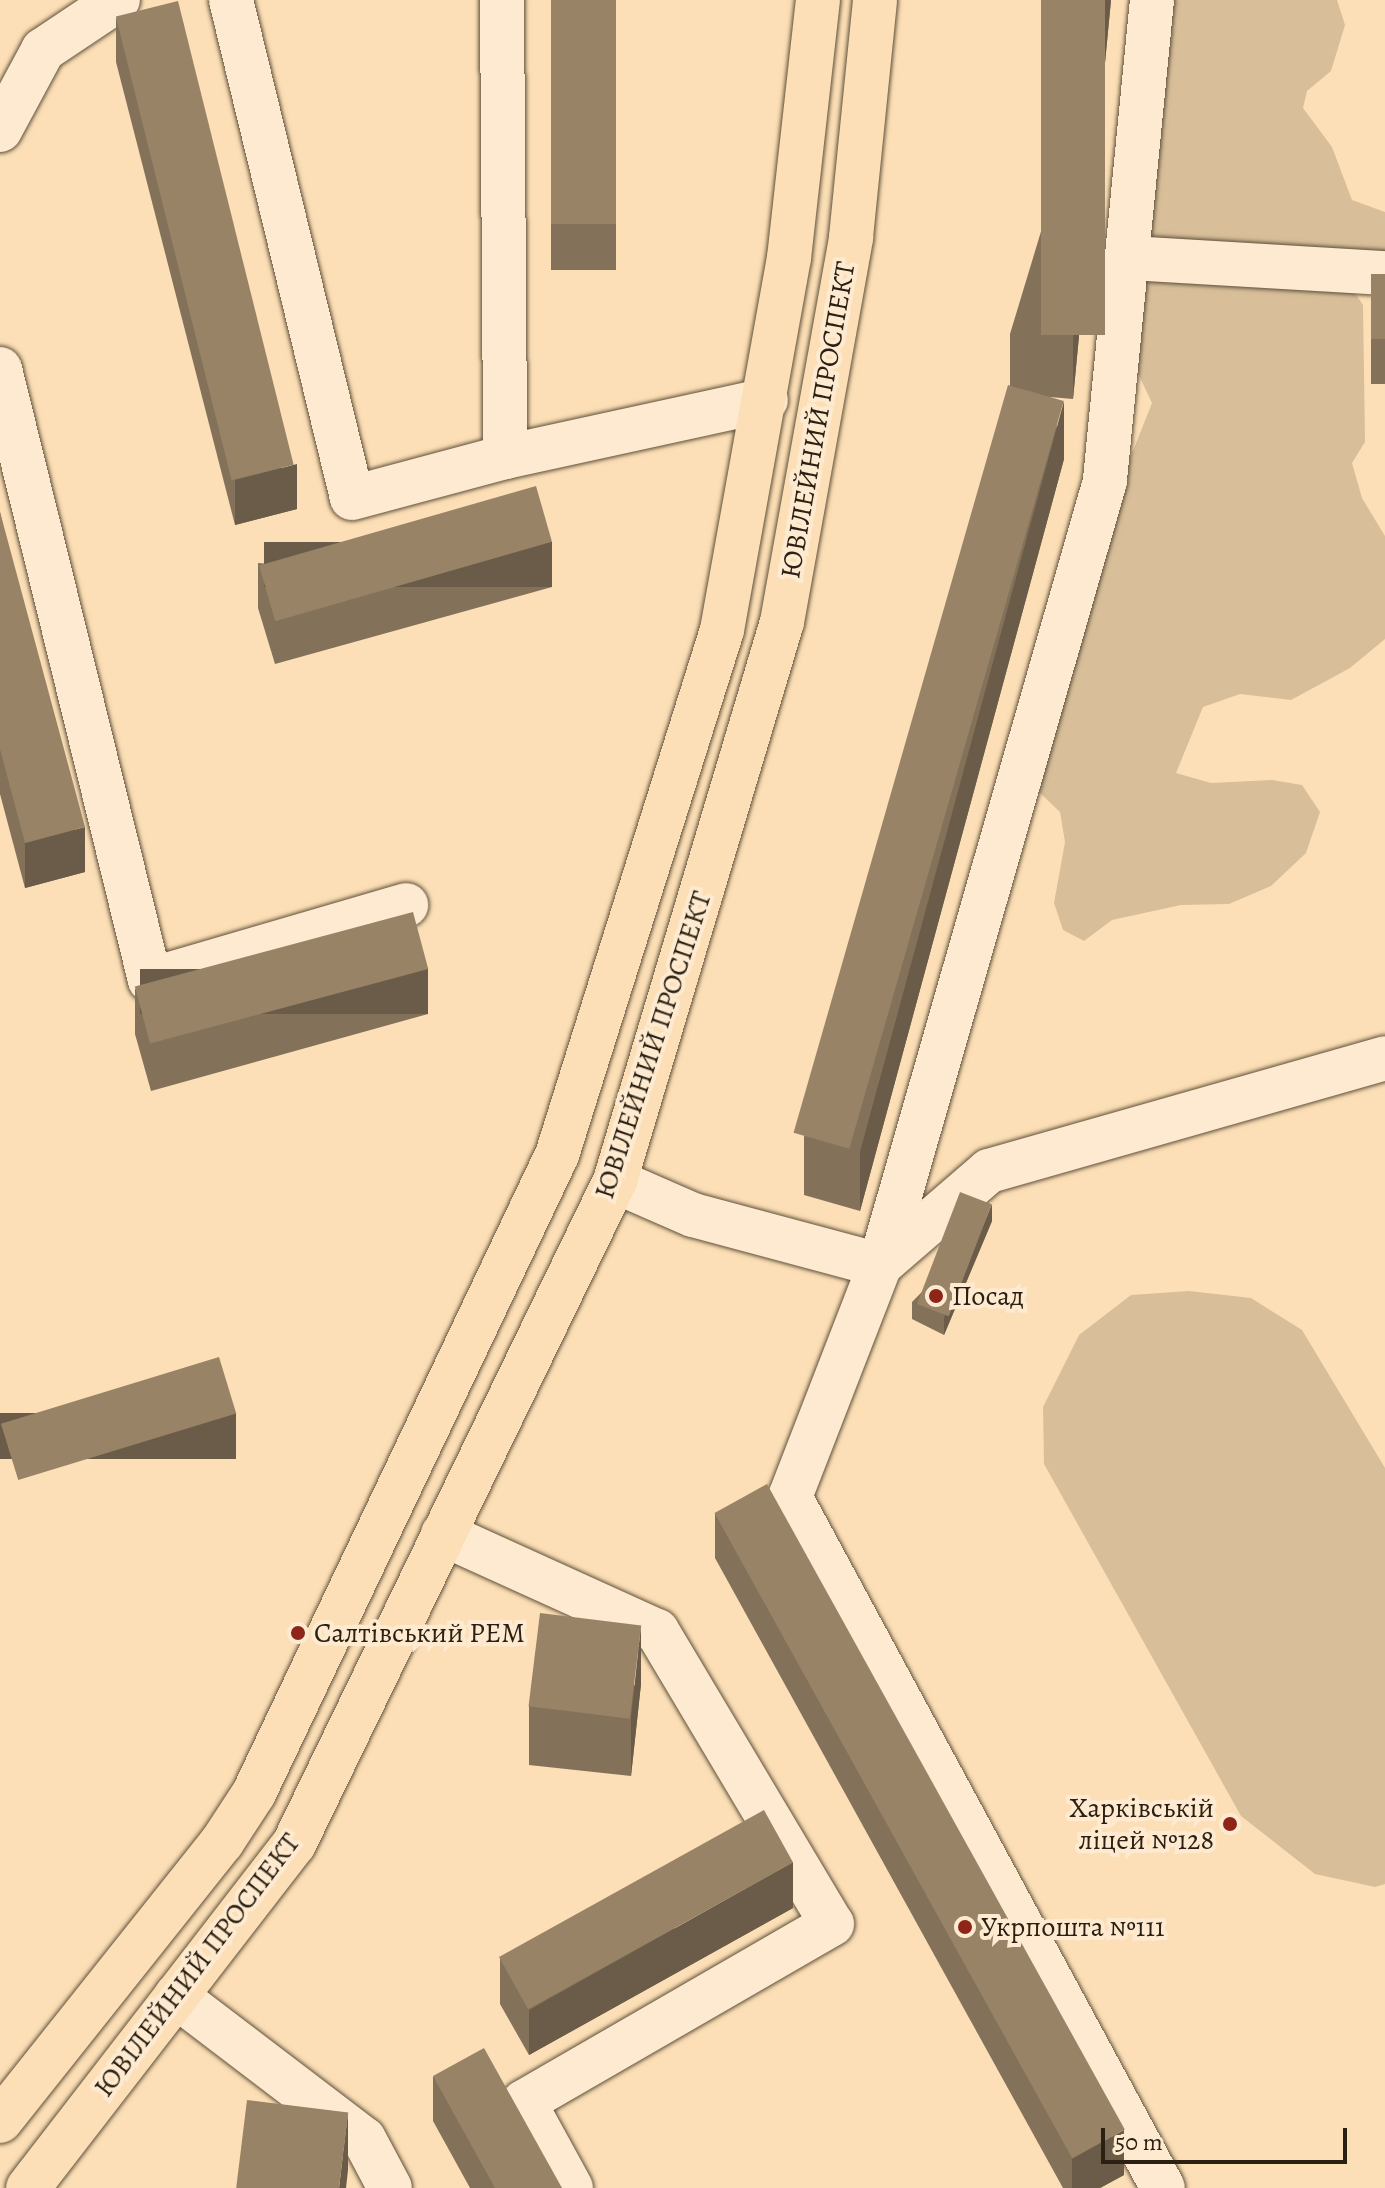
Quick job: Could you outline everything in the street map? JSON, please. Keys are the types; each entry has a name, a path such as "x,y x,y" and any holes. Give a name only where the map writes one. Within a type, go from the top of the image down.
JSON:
{"main road":[{"name":"ЮВІЛЕЙНИЙ ПРОСПЕКТ","path":"0,2121 222,1842 254,1793 557,1155 722,630 766,400 789,258 818,0"},
{"name":"ЮВІЛЕЙНИЙ ПРОСПЕКТ","path":"28,2188 294,1844 615,1181 782,622 851,237 875,0"},
{"path":"557,1155 615,1181"}],"street":[{"path":"0,130 43,50 118,0"},
{"path":"231,0 352,498 505,457 766,400"},
{"path":"502,0 505,457"},
{"path":"1152,0 1131,258 1105,481 880,1265 790,1497 1162,2188"},
{"path":"1131,258 1385,273"},
{"path":"0,369 150,980 406,905"},
{"path":"880,1265 989,1171 1385,1058"},
{"path":"615,1181 693,1215 880,1265"},
{"path":"443,1534 657,1631 832,1924 524,2102 571,2188"},
{"path":"176,1996 364,2139 390,2188"}],"shaded area":[{"path":"1163,0 1337,0 1345,25 1331,71 1307,91 1303,108 1332,147 1352,200 1385,212 1385,264 1141,250"},
{"path":"1141,267 1347,281 1363,305 1365,442 1352,463 1362,498 1385,536 1385,639 1350,668 1291,700 1240,694 1203,707 1176,773 1211,783 1272,780 1302,785 1320,812 1306,853 1271,886 1229,904 1181,905 1112,920 1084,941 1063,930 1054,903 1065,842 1060,812 1039,792 1119,486 1152,403 1135,367"},
{"path":"1189,1291 1251,1298 1302,1330 1385,1468 1385,1884 1375,1887 1315,1874 1241,1816 1044,1464 1043,1407 1079,1335 1131,1295"}],"building":[{"path":"551,0 616,0 616,224 551,224"},
{"path":"1041,0 1105,0 1105,335 1041,335"},
{"path":"178,1 294,465 232,480 116,16"},
{"path":"1371,274 1385,274 1385,339 1371,339"},
{"path":"1008,385 1064,401 849,1149 794,1133"},
{"path":"536,486 552,542 275,621 259,565"},
{"path":"0,512 85,827 25,843 0,749"},
{"path":"413,912 428,969 150,1044 135,987"},
{"path":"960,1192 992,1204 949,1316 917,1304"},
{"path":"219,1357 236,1413 18,1480 1,1424"},
{"path":"767,1484 1125,2129 1072,2159 715,1513"},
{"path":"540,1613 641,1625 630,1719 529,1706"},
{"path":"764,1810 793,1862 528,2009 499,1957"},
{"path":"484,2048 562,2188 495,2188 433,2076"},
{"path":"247,2100 348,2112 339,2188 236,2188"}],"place":[{"name":"Посад","path":"936,1296"},
{"name":"Салтівський РЕМ","path":"298,1633"},
{"name":"Харківській ліцей №128","path":"1230,1824"},
{"name":"Укрпошта №111","path":"965,1927"}]}
